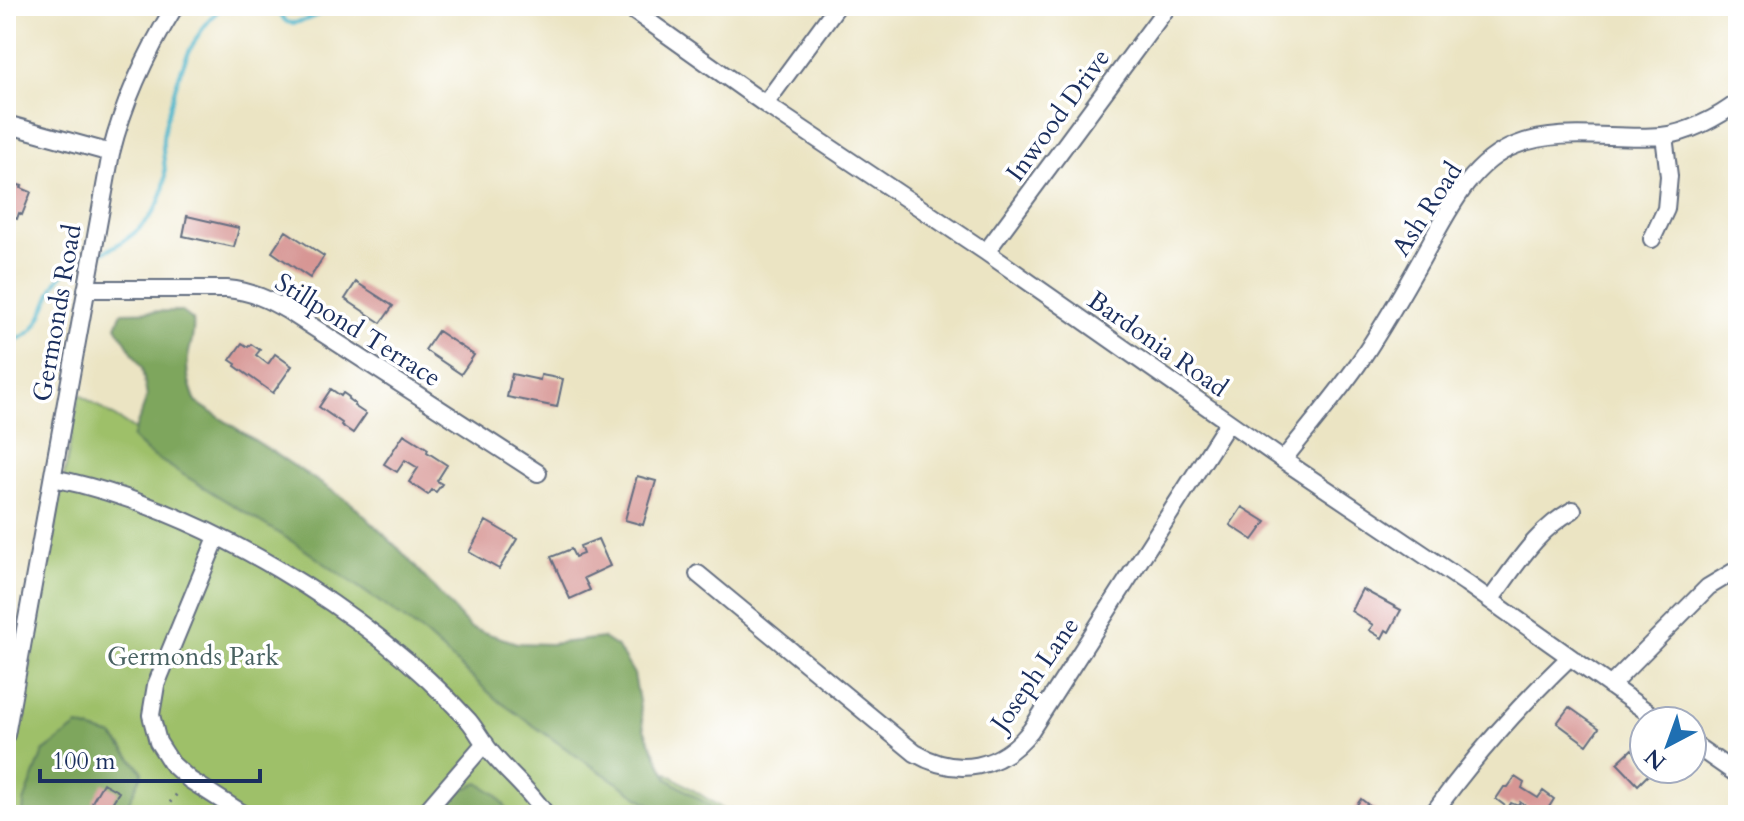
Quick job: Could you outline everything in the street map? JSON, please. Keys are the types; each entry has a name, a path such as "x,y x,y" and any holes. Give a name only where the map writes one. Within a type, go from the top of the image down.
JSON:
{"street":[{"name":"Germonds Road","path":"6,735 111,153 137,77 175,6"},
{"name":"Bardonia Road","path":"627,6 765,104 986,252 1228,423 1490,600 1637,705"},
{"path":"765,104 837,6"},
{"name":"Inwood Drive","path":"986,252 1168,6"},
{"name":"Ash Road","path":"1283,460 1357,366 1463,188 1488,162 1515,145 1550,136 1664,136 1724,113 1738,102"},
{"path":"6,124 111,153"},
{"path":"1652,239 1666,209 1669,176 1664,136"},
{"name":"Stillpond Terrace","path":"86,289 227,289 241,290 266,299 538,473"},
{"name":"Joseph Lane","path":"698,574 915,753 945,766 981,765 1010,752 1031,730 1228,423"},
{"path":"53,478 101,490 168,515 217,537 302,584 368,630 439,691 470,723 493,755 546,815"},
{"path":"1490,600 1538,536 1573,510"},
{"path":"217,537 164,663 151,706 155,734 172,764 184,776 245,815"},
{"path":"1610,686 1708,587 1733,572"},
{"path":"1432,815 1504,723 1570,657"},
{"path":"423,815 485,743"},
{"path":"1708,754 1738,775"}],"path":[{"path":"160,815 184,786"}],"green space":[{"path":"181,311 193,320 187,370 196,402 351,503 401,551 470,628 517,643 550,644 603,638 618,648 634,674 644,729 668,779 724,815 666,815 496,699 421,631 301,547 148,453 132,438 147,397 142,368 116,326 122,312"},
{"name":"Germonds Park","path":"79,394 732,815 6,815 6,797"},
{"path":"78,726 113,736 143,772 129,802 115,815 23,815 24,802 43,752"},
{"path":"479,783 496,794 512,815 443,815 459,791"}],"building":[{"path":"6,182 31,192 22,215 19,213 17,219 6,215"},
{"path":"187,216 239,228 234,247 183,236"},
{"path":"286,231 324,256 310,278 272,252"},
{"path":"356,282 393,306 381,323 345,299"},
{"path":"438,331 474,355 461,374 425,350"},
{"path":"242,343 260,350 256,355 268,364 275,354 292,366 273,393 230,360"},
{"path":"512,374 540,380 541,375 563,379 557,407 507,397"},
{"path":"331,389 349,397 354,406 366,414 353,433 319,407"},
{"path":"404,434 447,465 437,481 442,484 436,492 432,490 428,495 409,482 418,468 405,460 397,472 384,464"},
{"path":"637,476 656,481 643,525 625,520"},
{"path":"1242,507 1266,522 1253,540 1230,525"},
{"path":"486,521 517,539 499,569 469,552"},
{"path":"598,539 610,566 584,578 590,590 570,599 551,557 571,549 575,557 583,554 580,546"},
{"path":"1362,589 1401,610 1389,632 1386,630 1382,638 1369,630 1373,625 1351,611"},
{"path":"1569,707 1599,728 1587,745 1557,723"},
{"path":"1628,753 1628,775 1617,763"},
{"path":"1515,777 1524,783 1522,788 1538,798 1543,791 1554,799 1544,815 1530,815 1532,811 1520,802 1518,806 1511,803 1508,808 1496,799"},
{"path":"103,783 119,792 107,811 92,802"},
{"path":"1361,799 1379,813 1378,815 1350,815"}],"waterway":[{"path":"97,255 133,234 159,203 165,175 164,134 175,88 196,38 223,6"},
{"path":"275,6 283,19 292,23 335,6"},
{"path":"6,344 35,327 58,280 69,269 86,260"}]}
